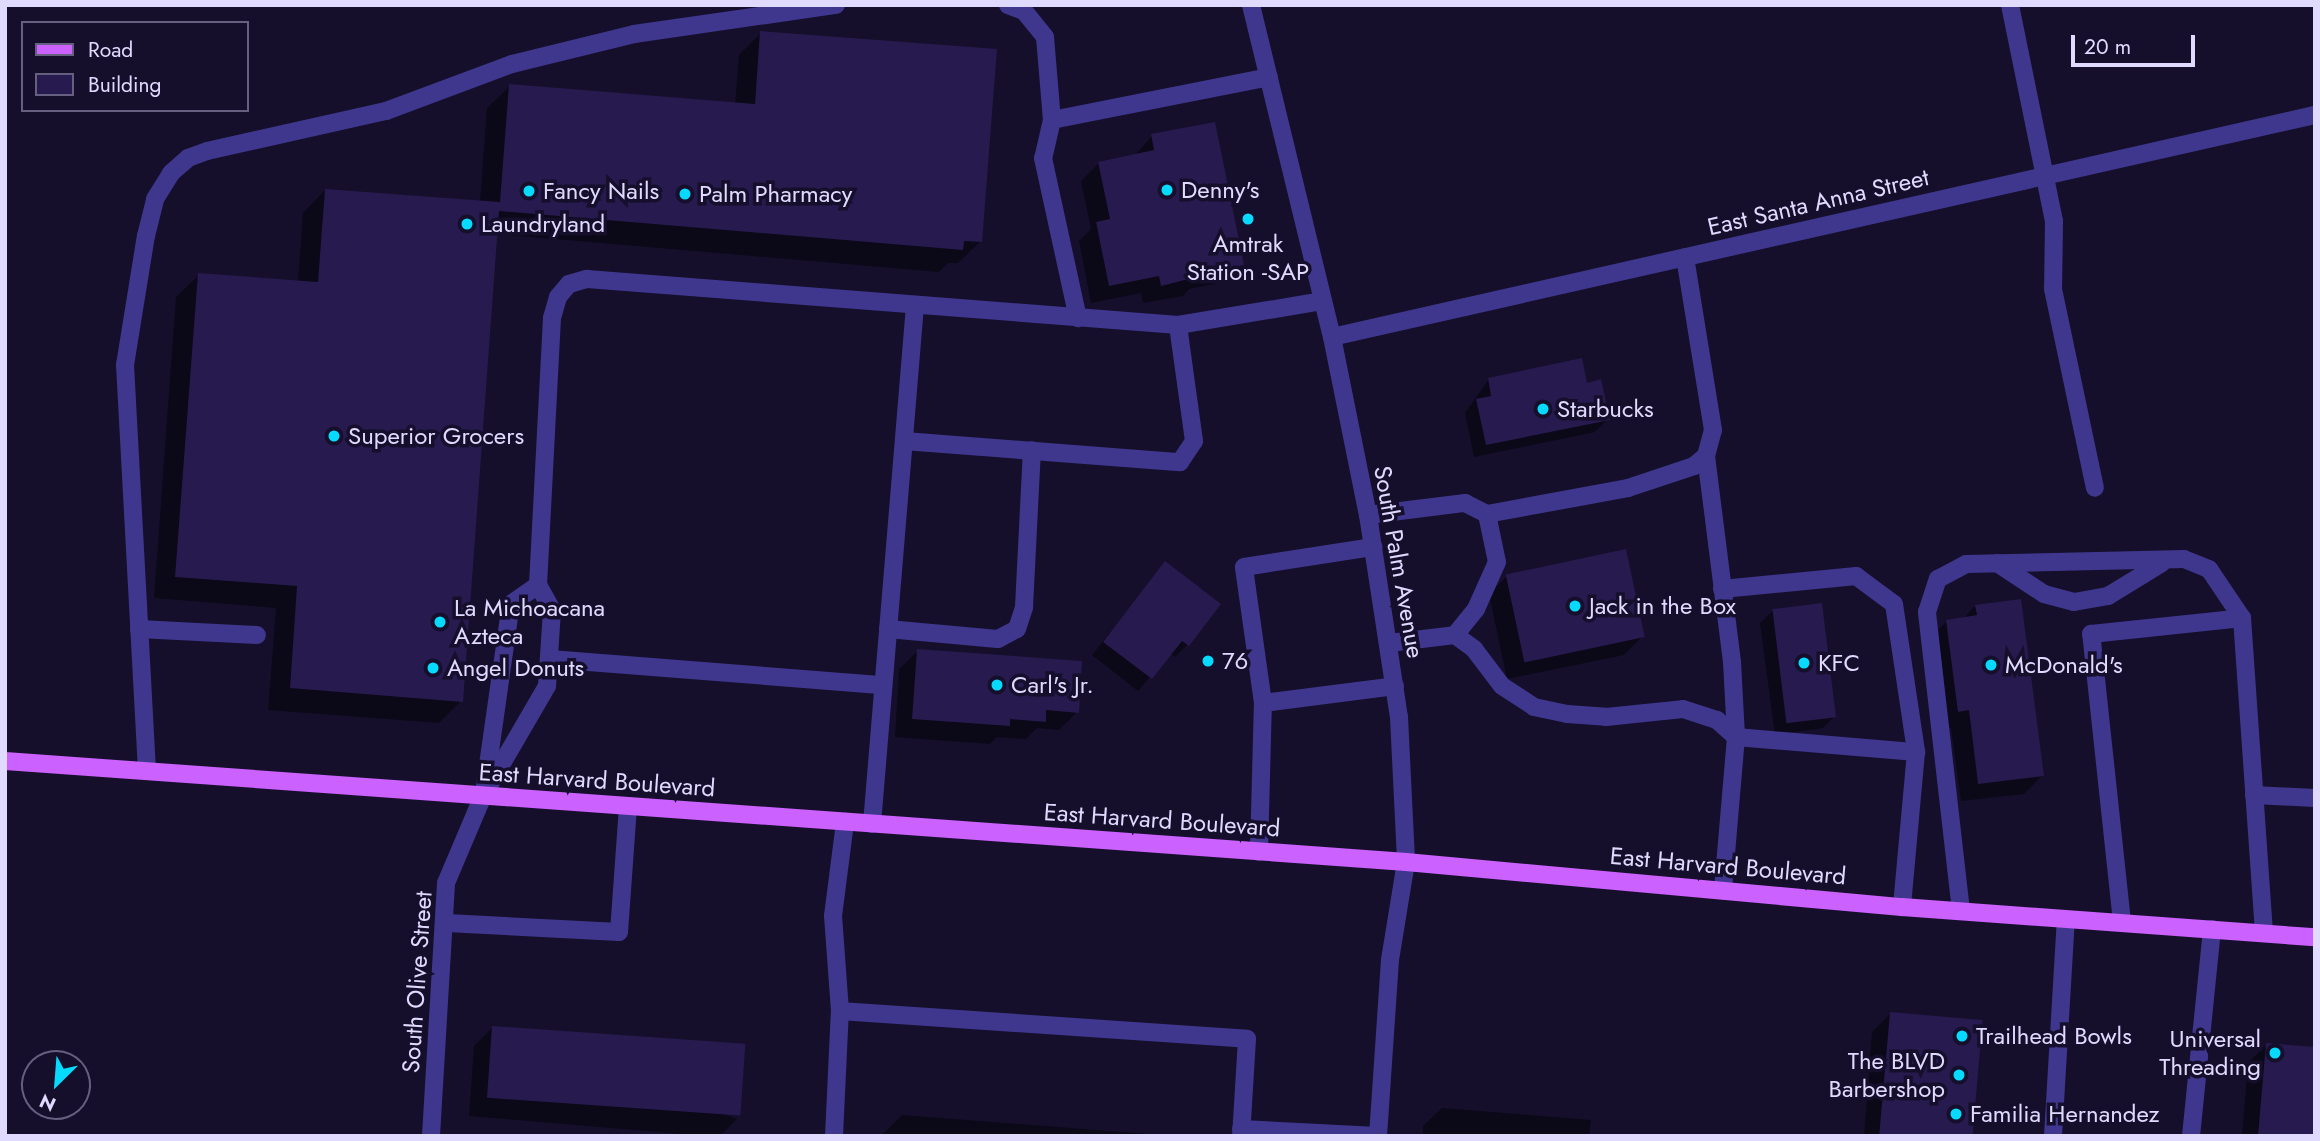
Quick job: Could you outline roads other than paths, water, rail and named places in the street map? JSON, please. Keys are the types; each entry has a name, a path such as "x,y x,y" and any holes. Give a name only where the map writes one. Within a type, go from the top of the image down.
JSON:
{"main road":[{"name":"East Harvard Boulevard","path":"5,761 1406,862 1902,907 2315,937"}],"street":[{"path":"147,771 125,365 155,199 188,158 386,111 512,64 634,34 836,5"},
{"path":"1008,5 1024,11 1045,37 1052,120 1044,158 1078,318"},
{"name":"South Palm Avenue","path":"1251,5 1332,337 1368,516 1395,686 1406,862 1390,960 1377,1136"},
{"path":"2010,5 2041,176 2054,221 2053,289 2095,488"},
{"path":"1052,120 1269,77"},
{"name":"East Santa Anna Street","path":"1332,337 2315,115"},
{"path":"1685,257 1713,430 1706,456 1736,737 1723,890"},
{"path":"483,796 547,686 552,610 538,585 552,318 558,297 569,284 587,279 1178,326 1323,301"},
{"path":"872,824 915,305"},
{"path":"904,441 1181,462 1194,440 1178,326"},
{"path":"888,629 998,639 1017,629 1024,607 1032,450"},
{"path":"1368,516 1465,503 1487,514 1628,488 1694,466 1706,456"},
{"path":"1455,635 1476,609 1496,562 1487,514"},
{"path":"1259,852 1263,703 1244,567 1373,547"},
{"path":"1997,562 2043,594 2074,602 2108,596 2144,570 2171,559"},
{"path":"1961,911 1928,601 1938,579 1951,569 1997,562 2171,559 2208,569 2242,618 2264,933"},
{"path":"1722,589 1856,576 1894,604 1916,752 1902,907"},
{"path":"483,796 511,604 538,585"},
{"path":"2122,922 2091,634 2242,618"},
{"path":"139,629 257,635"},
{"path":"1389,643 1455,635 1474,649 1502,686 1534,707 1567,714 1606,717 1684,709 1717,720 1736,737 1916,752"},
{"path":"550,659 883,685"},
{"path":"1263,703 1395,686"},
{"path":"2254,795 2315,798"},
{"name":"South Olive Street","path":"431,1136 447,923 446,883 483,796"},
{"path":"447,923 619,932 628,806"},
{"path":"834,1136 840,1011 832,916 845,822"},
{"path":"2053,1136 2066,919"},
{"path":"2191,1136 2211,929"},
{"path":"840,1011 1247,1039 1241,1133 1377,1136"}],"place":[{"name":"Denny's","path":"1167,190"},
{"name":"Fancy Nails","path":"529,191"},
{"name":"Palm Pharmacy","path":"685,194"},
{"name":"Amtrak Station -SAP","path":"1248,219"},
{"name":"Laundryland","path":"467,224"},
{"name":"Starbucks","path":"1543,409"},
{"name":"Superior Grocers","path":"334,436"},
{"name":"Jack in the Box","path":"1575,606"},
{"name":"La Michoacana Azteca","path":"440,622"},
{"name":"76","path":"1208,661"},
{"name":"KFC","path":"1804,663"},
{"name":"McDonald's","path":"1991,665"},
{"name":"Angel Donuts","path":"433,668"},
{"name":"Carl's Jr.","path":"997,685"},
{"name":"Trailhead Bowls","path":"1962,1036"},
{"name":"Universal Threading","path":"2275,1053"},
{"name":"The BLVD Barbershop","path":"1959,1075"},
{"name":"Familia Hernandez","path":"1956,1114"}]}
